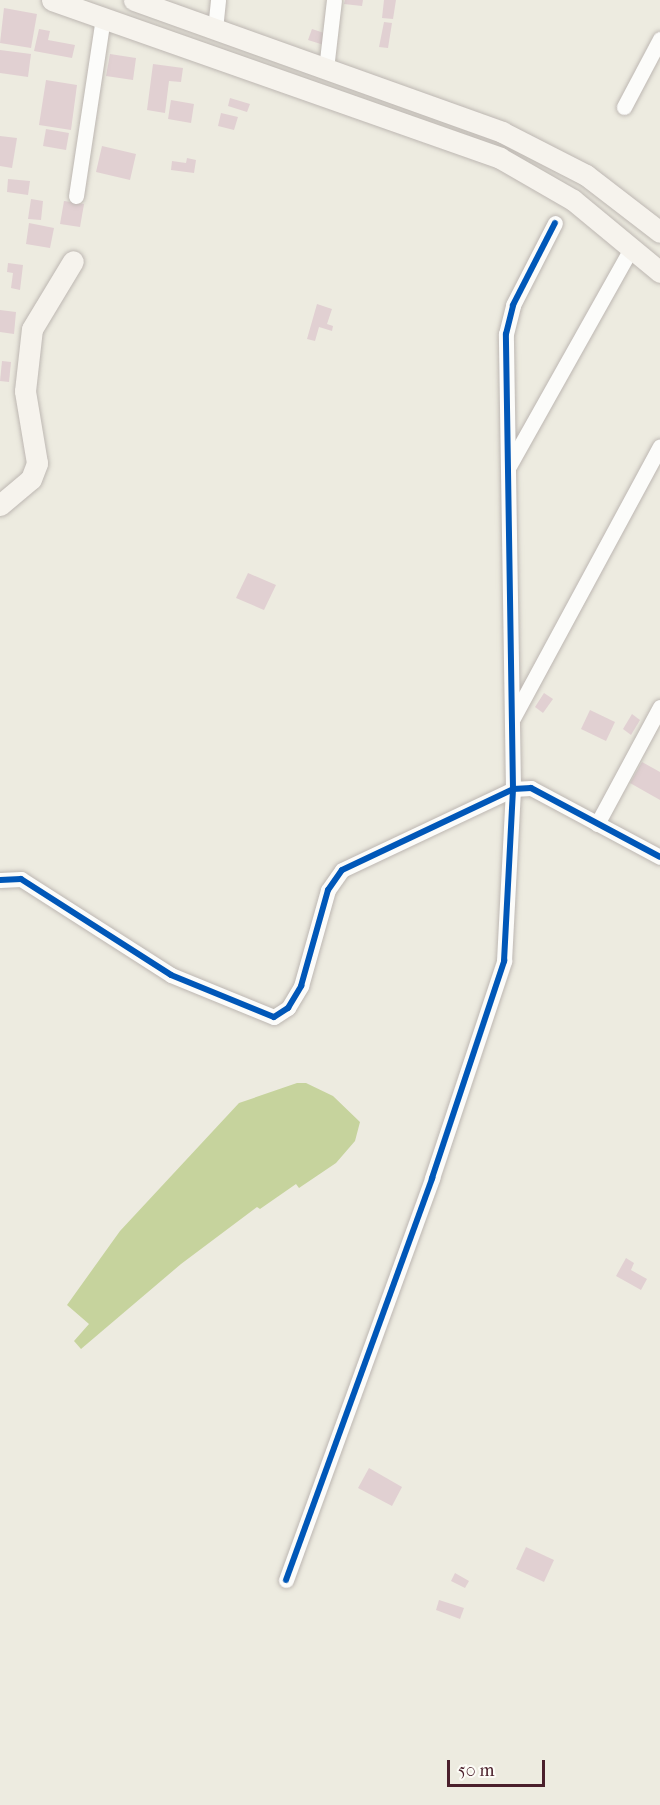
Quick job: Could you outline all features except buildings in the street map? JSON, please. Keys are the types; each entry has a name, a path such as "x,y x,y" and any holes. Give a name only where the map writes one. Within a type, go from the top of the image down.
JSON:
{"street":[{"path":"52,0 501,158 573,200 660,272"},
{"path":"134,0 502,132 586,175 660,232"},
{"path":"215,29 218,0"},
{"path":"326,69 334,0"},
{"path":"76,196 103,18"},
{"path":"624,107 660,39"},
{"path":"286,1580 432,1178 501,971 513,789 510,723 506,334 513,305 555,223"},
{"path":"508,469 632,247"},
{"path":"0,506 31,479 37,463 26,391 32,329 73,261"},
{"path":"510,723 660,446"},
{"path":"597,824 660,707"},
{"path":"0,880 21,879 171,975 274,1017 288,1008 301,986 328,890 342,870 513,789 531,788 660,856"}],"green space":[{"path":"297,1083 306,1083 333,1096 360,1122 355,1141 336,1163 299,1188 296,1184 260,1209 257,1207 181,1264 81,1349 74,1341 89,1324 67,1305 120,1231 239,1103"}],"cycle path":[{"path":"286,1580 432,1178 504,961 513,789 506,334 513,305 555,223"},
{"path":"0,880 21,879 171,975 274,1017 288,1008 301,986 328,890 342,870 513,789 531,788 660,857"}]}
